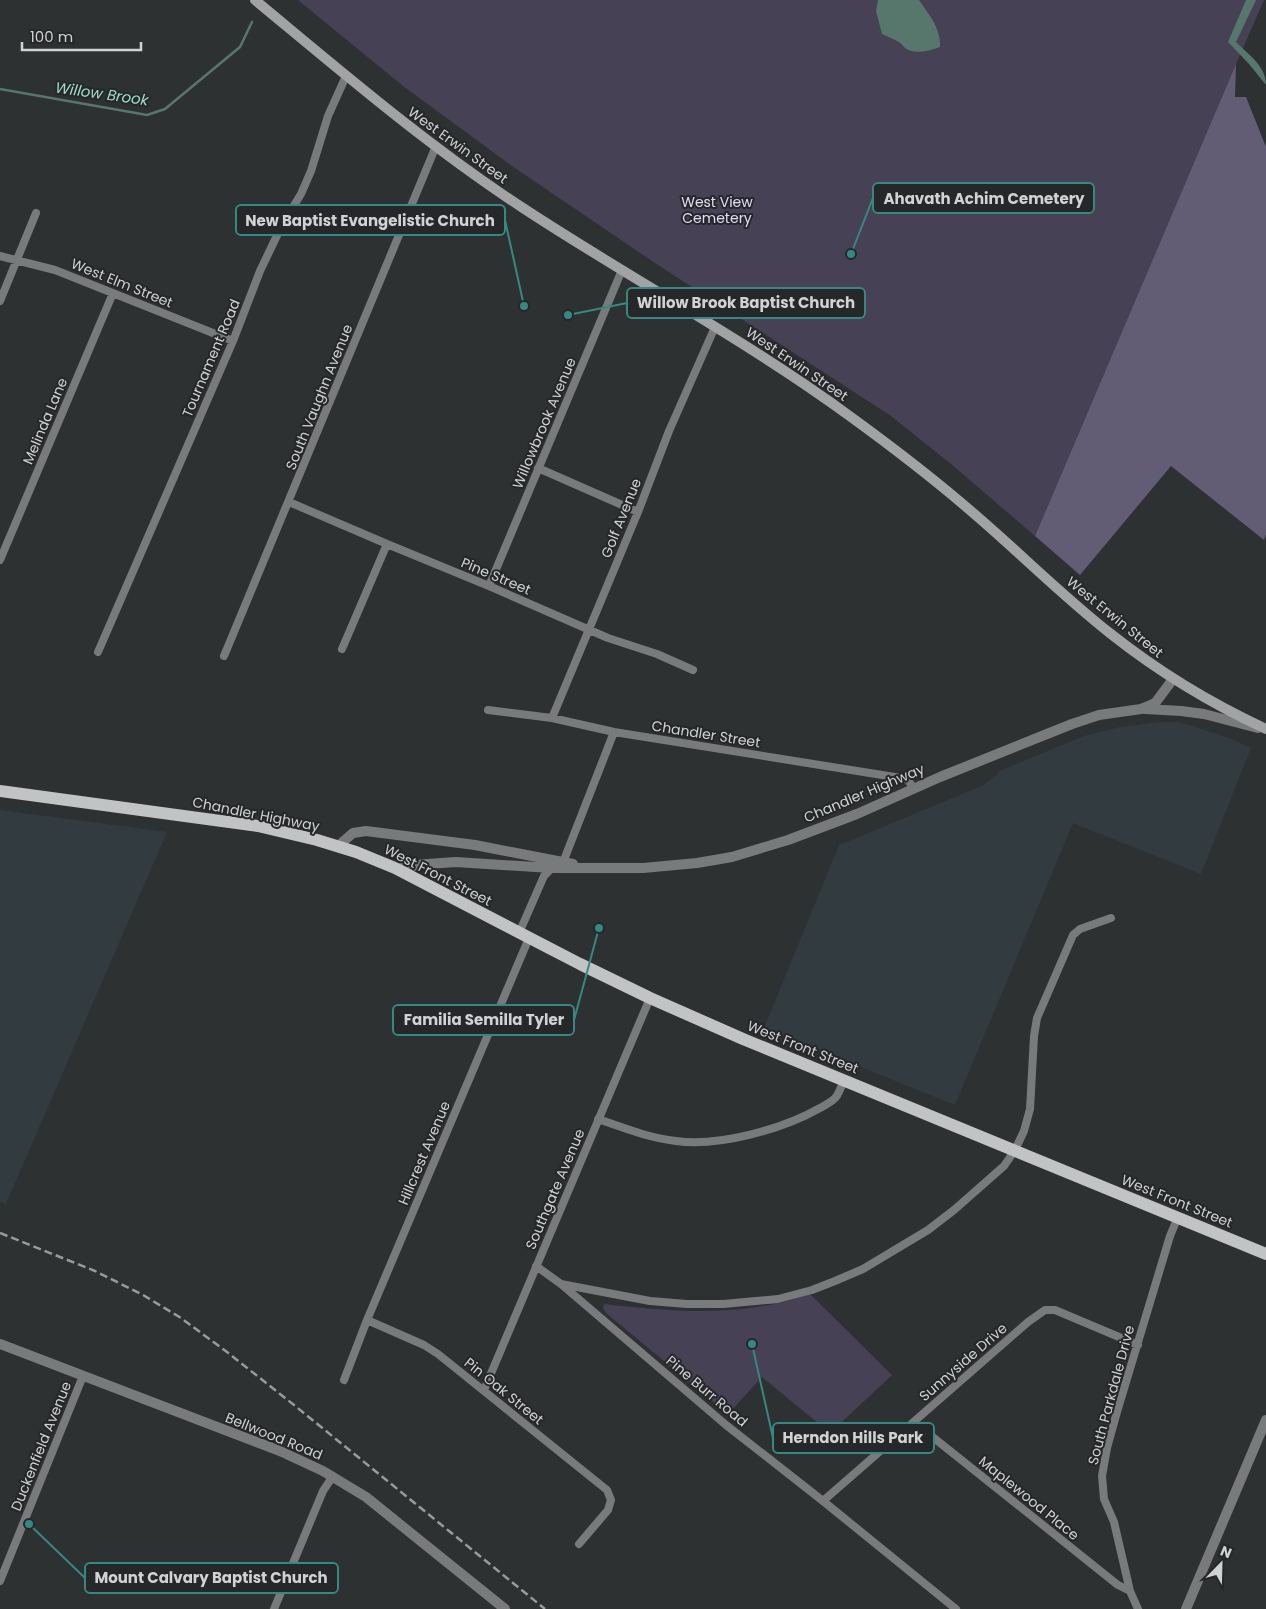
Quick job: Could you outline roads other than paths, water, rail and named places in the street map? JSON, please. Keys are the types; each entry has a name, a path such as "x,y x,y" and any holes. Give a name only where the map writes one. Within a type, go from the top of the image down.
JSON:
{"main road":[{"name":"West Erwin Street","path":"255,0 346,76 436,146 516,203 716,327 824,398 896,450 979,517 1109,632 1173,680 1266,729"},
{"name":"Chandler Highway","path":"0,792 240,824 276,830 338,846"},
{"name":"West Front Street","path":"338,846 395,868 650,998 743,1039 1266,1254"}],"street":[{"name":"Tournament Road","path":"98,652 233,341 260,270 311,171 328,116 346,76"},
{"name":"South Vaughn Avenue","path":"224,656 436,146"},
{"path":"0,301 36,213"},
{"name":"West Elm Street","path":"0,256 55,270 233,341"},
{"name":"Willowbrook Avenue","path":"489,586 622,270"},
{"name":"Melinda Lane","path":"0,560 113,293"},
{"name":"Golf Avenue","path":"552,718 638,512 669,431 716,327"},
{"path":"538,468 638,512"},
{"name":"Pine Street","path":"289,502 608,638 657,654 694,670"},
{"path":"342,649 387,544"},
{"name":"Chandler Highway","path":"1141,709 1156,702 1173,680"},
{"name":"Chandler Highway","path":"395,868 456,862 589,867 661,867 697,863 732,857 788,840 856,814 1072,724 1108,713 1141,709 1181,711 1204,714 1266,729"},
{"name":"Chandler Street","path":"488,710 552,718 614,732 901,778 908,780 914,789"},
{"name":"Hillcrest Avenue","path":"344,1380 524,935 544,876 559,866 614,732"},
{"name":"Chandler Highway","path":"338,846 353,833 366,831 475,845 559,866"},
{"path":"561,1284 650,1301 687,1304 723,1304 778,1299 835,1282 863,1269 928,1230 1004,1166 1015,1150 1024,1131 1030,1109 1034,1036 1037,1018 1044,999 1073,935 1080,930 1111,918"},
{"name":"Southgate Avenue","path":"484,1390 650,998"},
{"path":"598,1119 640,1134 677,1142 709,1141 751,1135 784,1125 810,1114 836,1098 844,1080"},
{"name":"South Parkdale Drive","path":"1138,1609 1130,1592 1114,1522 1104,1499 1102,1476 1108,1448 1138,1345 1170,1236 1178,1217"},
{"name":"Pine Burr Road","path":"536,1266 561,1284 726,1425 956,1609"},
{"name":"Sunnyside Drive","path":"823,1501 1028,1322 1045,1310 1055,1310 1138,1345"},
{"name":"Pin Oak Street","path":"367,1320 424,1345 484,1390 606,1490 610,1500 608,1510 580,1544"},
{"name":"Bellwood Road","path":"0,1344 280,1451 333,1476 384,1510 502,1608"},
{"name":"Duckenfield Avenue","path":"0,1581 83,1376"},
{"path":"1186,1609 1266,1420"},
{"name":"Maplewood Place","path":"914,1422 1118,1585 1130,1592"},
{"path":"274,1609 323,1491 333,1476"}],"waterway":[{"name":"Willow Brook","path":"0,89 147,115 165,109 240,47 252,22"}],"railway":[{"path":"0,1233 95,1271 143,1295 181,1318 294,1405 545,1609"}],"place":[{"name":"Ahavath Achim Cemetery","path":"851,254"},
{"name":"New Baptist Evangelistic Church","path":"524,306"},
{"name":"Willow Brook Baptist Church","path":"568,315"},
{"name":"Familia Semilla Tyler","path":"599,928"},
{"name":"Herndon Hills Park","path":"752,1344"},
{"name":"Mount Calvary Baptist Church","path":"29,1524"}],"park label":[{"name":"West View Cemetery","path":"717,210"}]}
